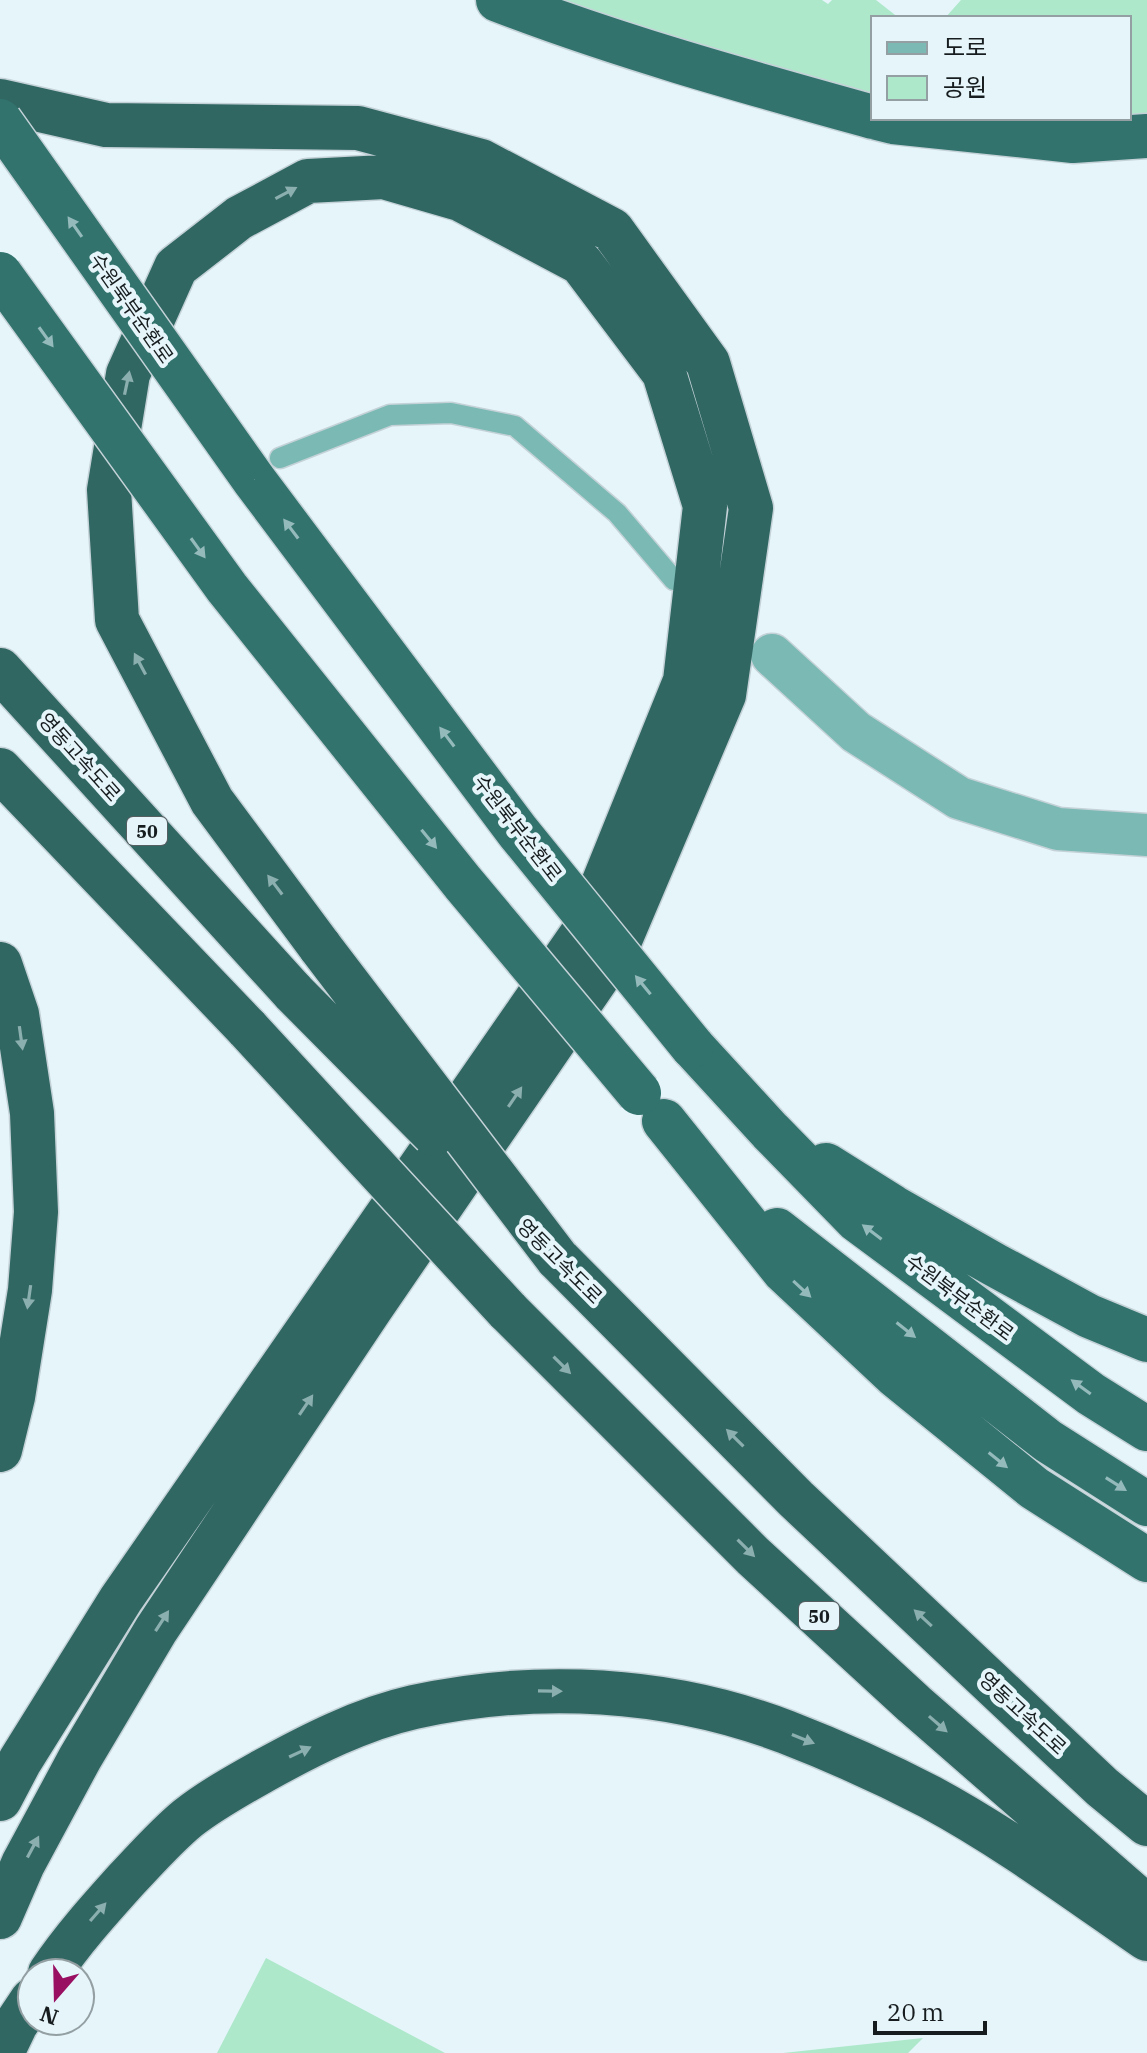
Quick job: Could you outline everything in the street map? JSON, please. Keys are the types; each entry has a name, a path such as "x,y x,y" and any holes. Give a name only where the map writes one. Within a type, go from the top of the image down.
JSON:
{"highway":[{"path":"498,0 558,23 716,73 871,116"},
{"path":"0,101 106,125 358,128 481,161 612,230 708,363 751,508 724,695 615,952 371,1308 156,1630 80,1758 23,1864 0,1917"},
{"path":"886,120 1073,141 1147,136"},
{"name":"수원북부순환로","path":"0,121 273,505 518,832 692,1046 857,1220 1091,1394 1147,1429"},
{"path":"0,1799 28,1747 121,1599 584,931 685,681 705,506 664,373 581,263 460,199 384,177 308,181 239,218 176,267 128,374 109,490 117,620 212,801 321,948 557,1258"},
{"path":"0,274 227,588 453,870 784,1271 896,1376 1034,1488 1147,1560"},
{"name":"영동고속도로","path":"0,670 294,993 796,1499 1102,1787 1147,1824"},
{"name":"50","path":"0,770 248,1029 507,1310 753,1556 914,1704 1147,1907"},
{"path":"0,964 17,1014 30,1099 36,1212 30,1290 13,1397 0,1450"},
{"path":"651,1107 782,1235 1048,1441 1147,1504"},
{"path":"770,1131 995,1265 1089,1316 1147,1340"},
{"path":"60,1957 154,1850 189,1817 292,1755 356,1726 412,1708 543,1690 669,1699 784,1732 863,1764 932,1798 1024,1854 1147,1939"},
{"path":"2,2053 16,2024"}],"street":[{"path":"772,655 856,732 959,798 1058,829 1147,835"}],"lane":[{"path":"280,458 390,415 451,413 515,426 617,513 674,580"}],"green space":[{"path":"498,0 822,0 828,4 832,0 876,0 896,16 871,16 871,116"},
{"path":"961,0 1147,0 1147,136 907,120 1131,120 1131,16 947,16"},
{"path":"266,1958 445,2053 217,2053"},
{"path":"923,2038 908,2053 783,2053"}]}
